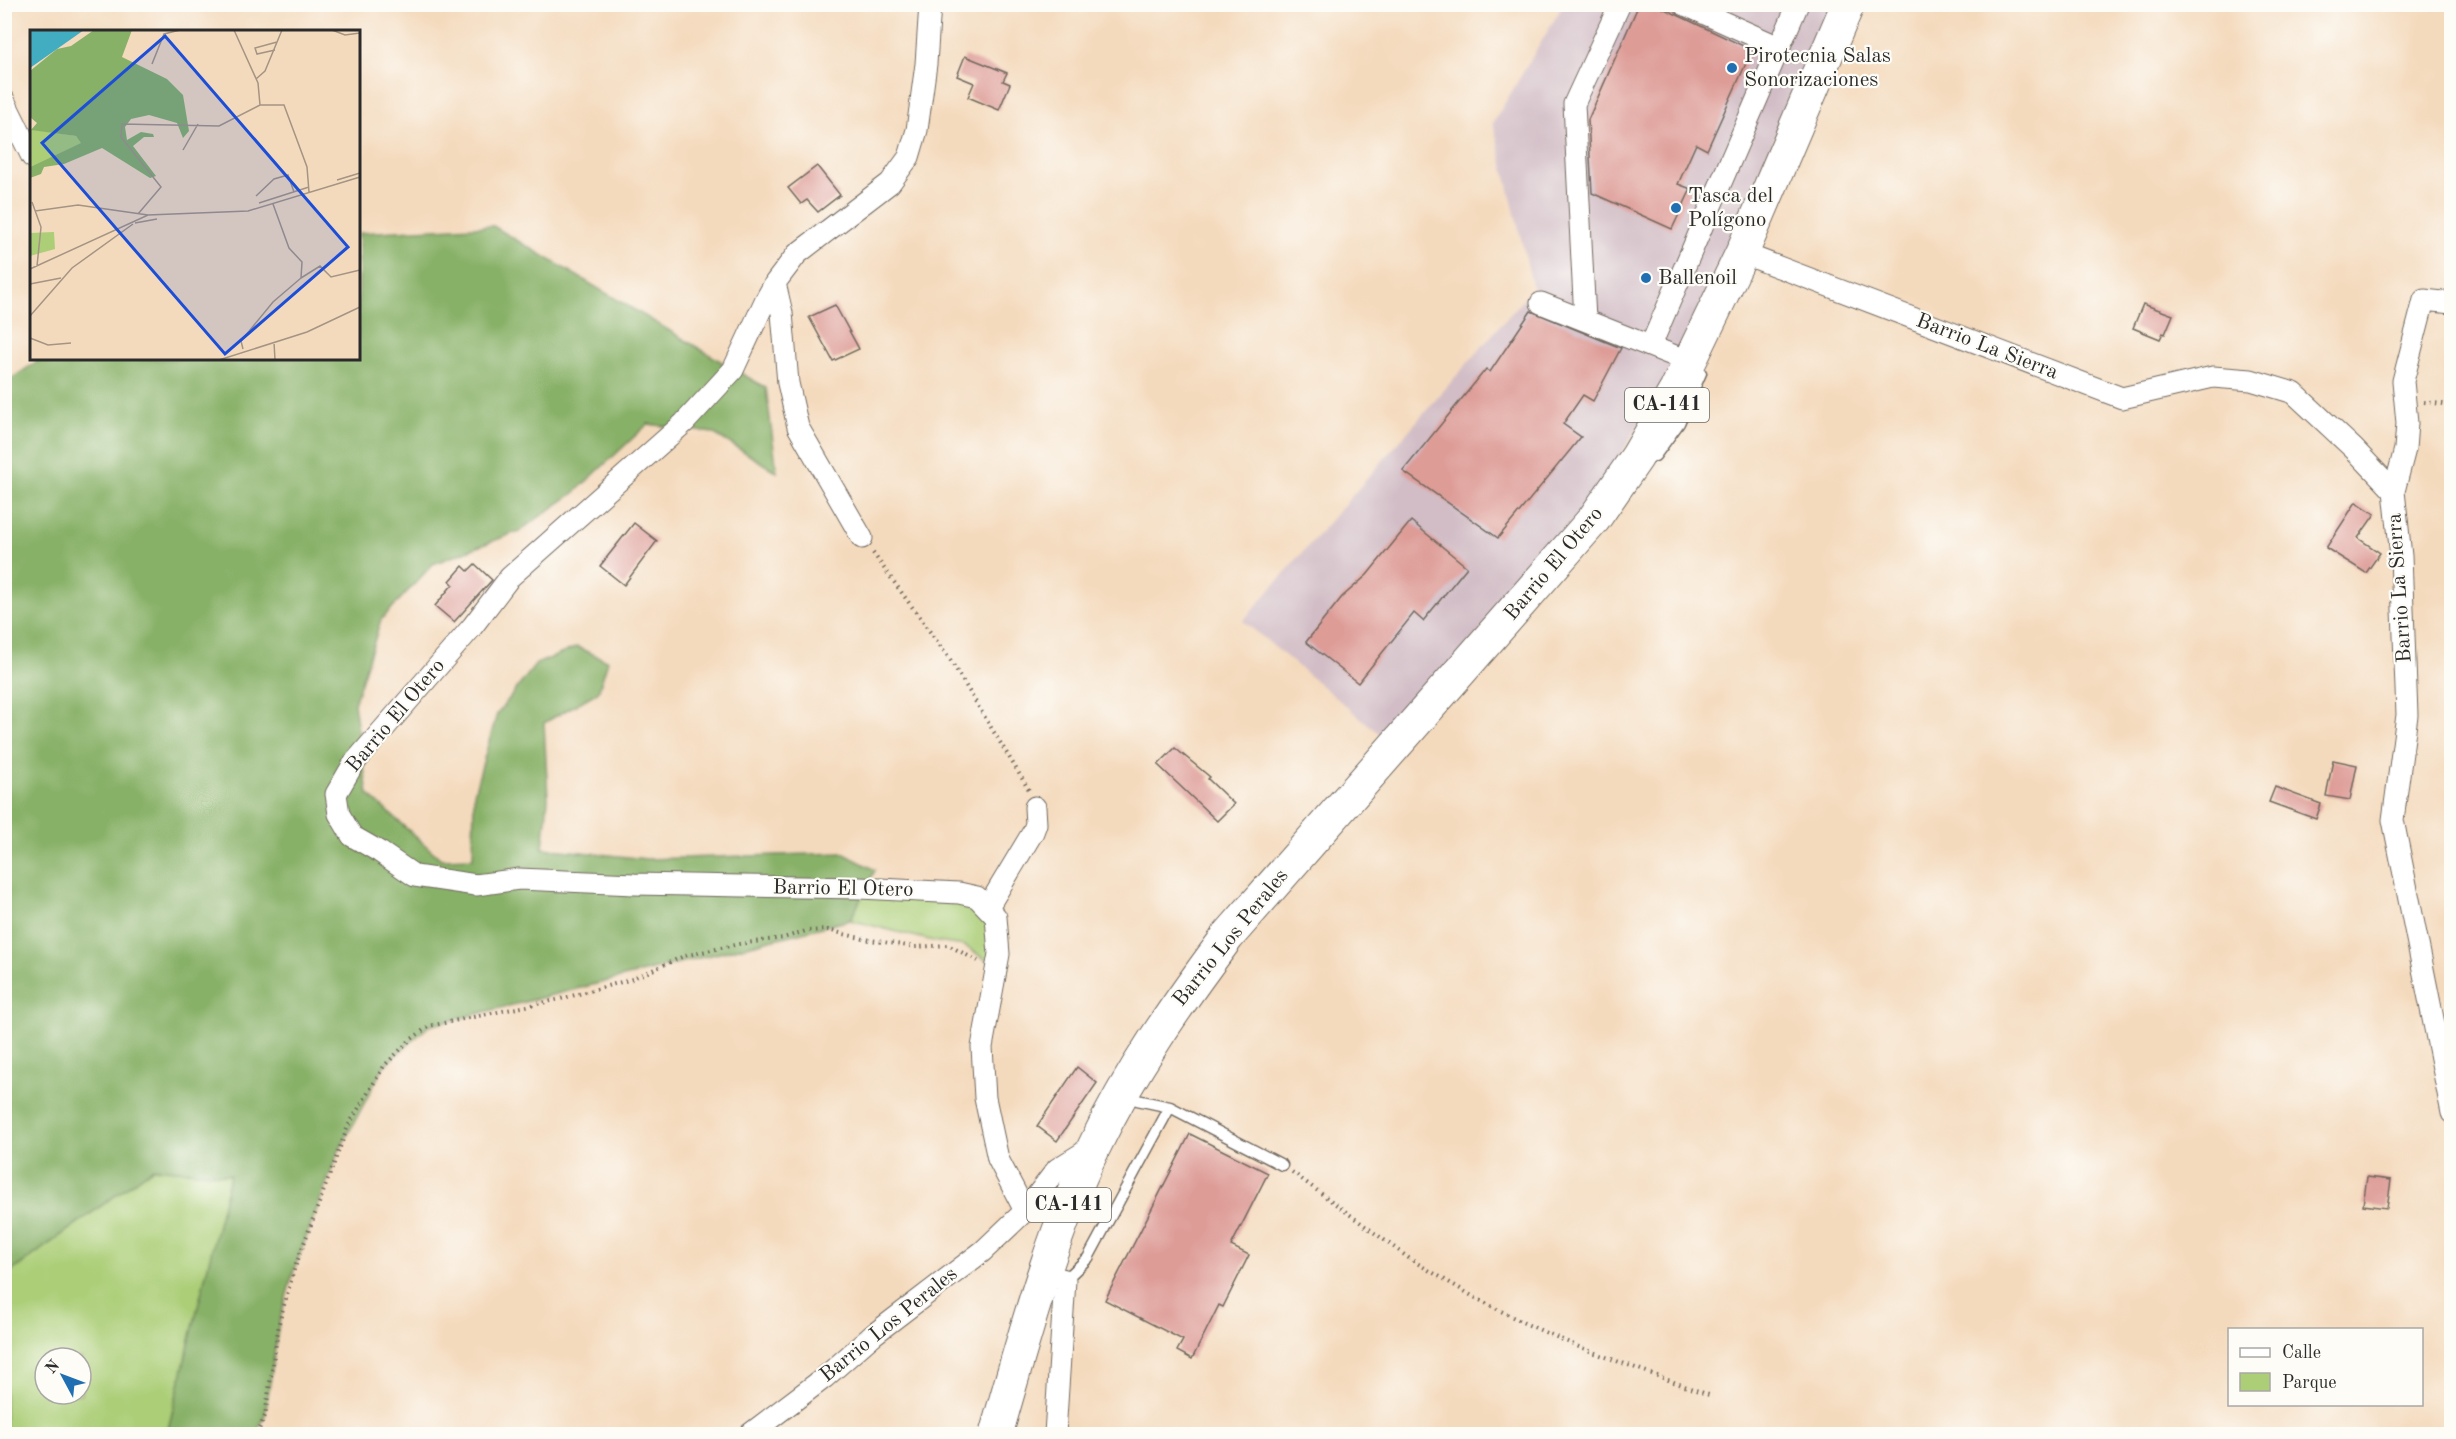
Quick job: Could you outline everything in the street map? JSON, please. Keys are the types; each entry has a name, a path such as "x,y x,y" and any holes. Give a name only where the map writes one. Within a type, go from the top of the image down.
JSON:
{"main road":[{"name":"Barrio El Otero","path":"1394,748 1587,527 1623,478 1705,345 1848,4"},
{"name":"Barrio Los Perales","path":"996,1434 1055,1277 1070,1201 1094,1146 1124,1092 1166,1021 1228,936 1394,748"}],"street":[{"name":"Barrio El Otero","path":"930,4 926,64 917,130 909,158 890,183 797,254 775,283 733,370 684,423 510,577 472,627 354,762 336,794 339,813 352,836 381,852 415,876 476,885 519,879 688,886 860,888 959,892 977,897 988,907"},
{"path":"1585,320 1574,104 1620,4"},
{"path":"1683,4 1779,47"},
{"path":"1651,345 1798,4"},
{"path":"4,100 30,153"},
{"name":"Barrio La Sierra","path":"1742,254 2122,398 2213,377 2251,380 2294,393 2354,449 2394,491 2401,556 2408,715 2393,820 2451,1113"},
{"path":"775,283 782,313 788,383 798,427 862,538"},
{"path":"2394,491 2405,449 2407,423 2403,381 2424,300 2451,303"},
{"path":"1541,303 1651,345 1705,345"},
{"path":"1025,1211 998,1159 986,1098 982,1047 999,954 996,917 988,907 1033,832 1036,824 1035,807"},
{"name":"Barrio Los Perales","path":"750,1434 983,1251 1025,1211 1057,1169 1094,1146"},
{"name":"Barrio Los Perales","path":"1055,1277 1055,1434"}],"lane":[{"path":"1124,1092 1137,1100 1170,1107 1282,1165"},
{"path":"1055,1277 1088,1258 1170,1107"}],"path":[{"path":"2405,400 2451,405"},
{"path":"862,538 949,658 1024,779 1035,807"},
{"path":"256,1434 265,1416 279,1323 291,1281 348,1126 384,1066 409,1041 429,1026 561,999 623,982 684,956 739,944 783,938 806,931 828,930 864,939 915,947 948,945 975,958 996,978"},
{"path":"1282,1165 1410,1259 1464,1292 1522,1322 1570,1343 1708,1395"}],"shaded area":[{"path":"1563,5 1834,5 1675,362 1625,448 1570,529 1386,739 1243,621 1533,288 1493,123"}],"green space":[{"path":"493,226 766,388 777,472 713,433 648,424 574,493 519,531 433,564 381,620 354,704 368,794 441,859 473,858 474,793 497,714 536,664 577,647 608,661 598,692 544,723 548,799 543,848 647,859 843,853 875,870 850,920 429,1026 384,1066 338,1153 294,1270 279,1323 265,1416 256,1434 167,1434 230,1175 153,1168 5,1276 5,383 40,360 360,360 360,233"},
{"path":"864,893 975,905 988,926 993,964 965,946 937,942 850,920"},
{"path":"153,1168 233,1172 167,1434 5,1434 4,1277"}],"building":[{"path":"1639,4 1654,4 1752,50 1707,150 1696,144 1678,184 1691,189 1672,229 1592,193 1588,120"},
{"path":"965,56 1007,73 1003,81 1010,84 999,110 968,97 974,83 957,76"},
{"path":"817,166 840,195 818,212 807,200 801,204 788,188"},
{"path":"2143,304 2173,315 2165,334 2163,333 2160,339 2133,328"},
{"path":"835,305 859,349 833,361 809,317"},
{"path":"1531,311 1621,348 1593,401 1583,395 1563,424 1581,437 1498,538 1403,471 1486,369 1490,372"},
{"path":"2356,502 2375,514 2358,538 2380,553 2366,573 2326,548"},
{"path":"1411,521 1467,567 1423,621 1414,613 1358,683 1306,642 1342,597 1367,575"},
{"path":"634,523 657,541 624,585 600,566"},
{"path":"475,564 492,580 454,622 435,606 453,584 450,581 463,566 468,571"},
{"path":"1175,748 1210,777 1208,779 1234,804 1217,821 1158,765"},
{"path":"2333,760 2357,765 2350,800 2326,796"},
{"path":"2275,787 2321,804 2316,819 2269,802"},
{"path":"1077,1067 1097,1083 1057,1141 1037,1126"},
{"path":"1190,1134 1268,1173 1231,1246 1249,1255 1223,1307 1219,1305 1192,1359 1177,1351 1183,1340 1105,1300"},
{"path":"2367,1177 2391,1180 2387,1208 2363,1205"}],"place":[{"name":"Pirotecnia Salas Sonorizaciones","path":"1732,68"},
{"name":"Tasca del Polígono","path":"1676,208"},
{"name":"Ballenoil","path":"1646,278"}]}
